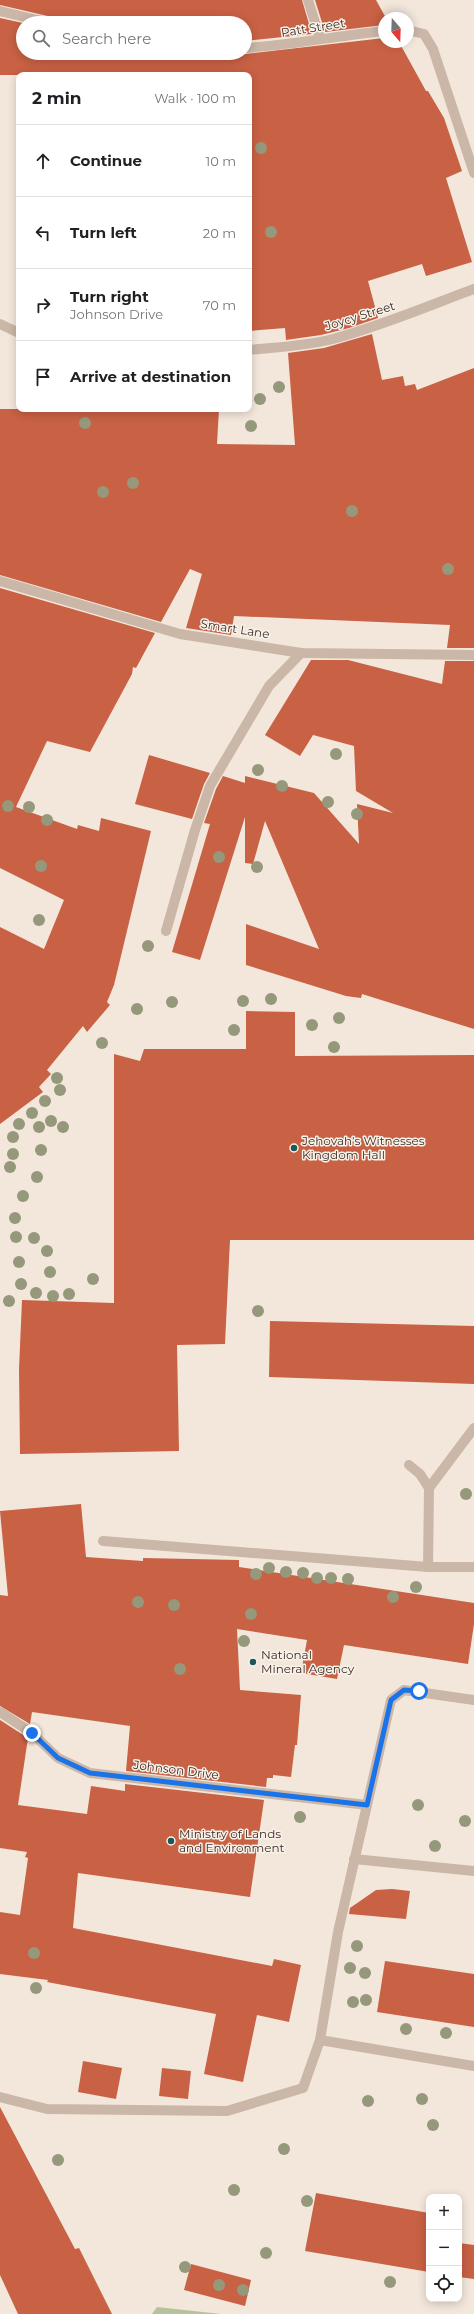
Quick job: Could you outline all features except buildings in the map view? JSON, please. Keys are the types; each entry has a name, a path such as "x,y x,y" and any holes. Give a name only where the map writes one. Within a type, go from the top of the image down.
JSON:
{"street":[{"path":"308,0 320,38"},
{"path":"0,11 21,16"},
{"name":"Patt Street","path":"252,48 281,46 320,38 378,32"},
{"path":"414,32 424,34 433,49 474,172"},
{"name":"Joycy Street","path":"252,350 291,346 333,339 395,319 474,289"},
{"path":"0,324 16,332"},
{"name":"Smart Lane","path":"0,581 180,634 301,653 474,655"},
{"path":"166,931 195,830 210,786 269,686 301,653"},
{"path":"429,1488 474,1428"},
{"path":"409,1465 420,1474 429,1488 428,1567"},
{"path":"103,1541 428,1567 474,1567"},
{"path":"0,2097 47,2110 227,2110 303,2088 320,2040 338,1932 391,1700 404,1690 474,1700"},
{"name":"Johnson Drive","path":"0,1712 32,1733 58,1758 90,1773 367,1805"},
{"path":"354,1859 474,1871"},
{"path":"320,2040 474,2066"}],"green space":[{"path":"157,2307 221,2314 152,2314"}],"place":[{"name":"Jehovah’s Witnesses Kingdom Hall","path":"294,1148"},
{"name":"National Mineral Agency","path":"253,1662"},
{"name":"Ministry of Lands and Environment","path":"171,1841"}],"route":[{"path":"32,1733 58,1758 90,1773 367,1805 391,1700 404,1690 419,1691"}]}
